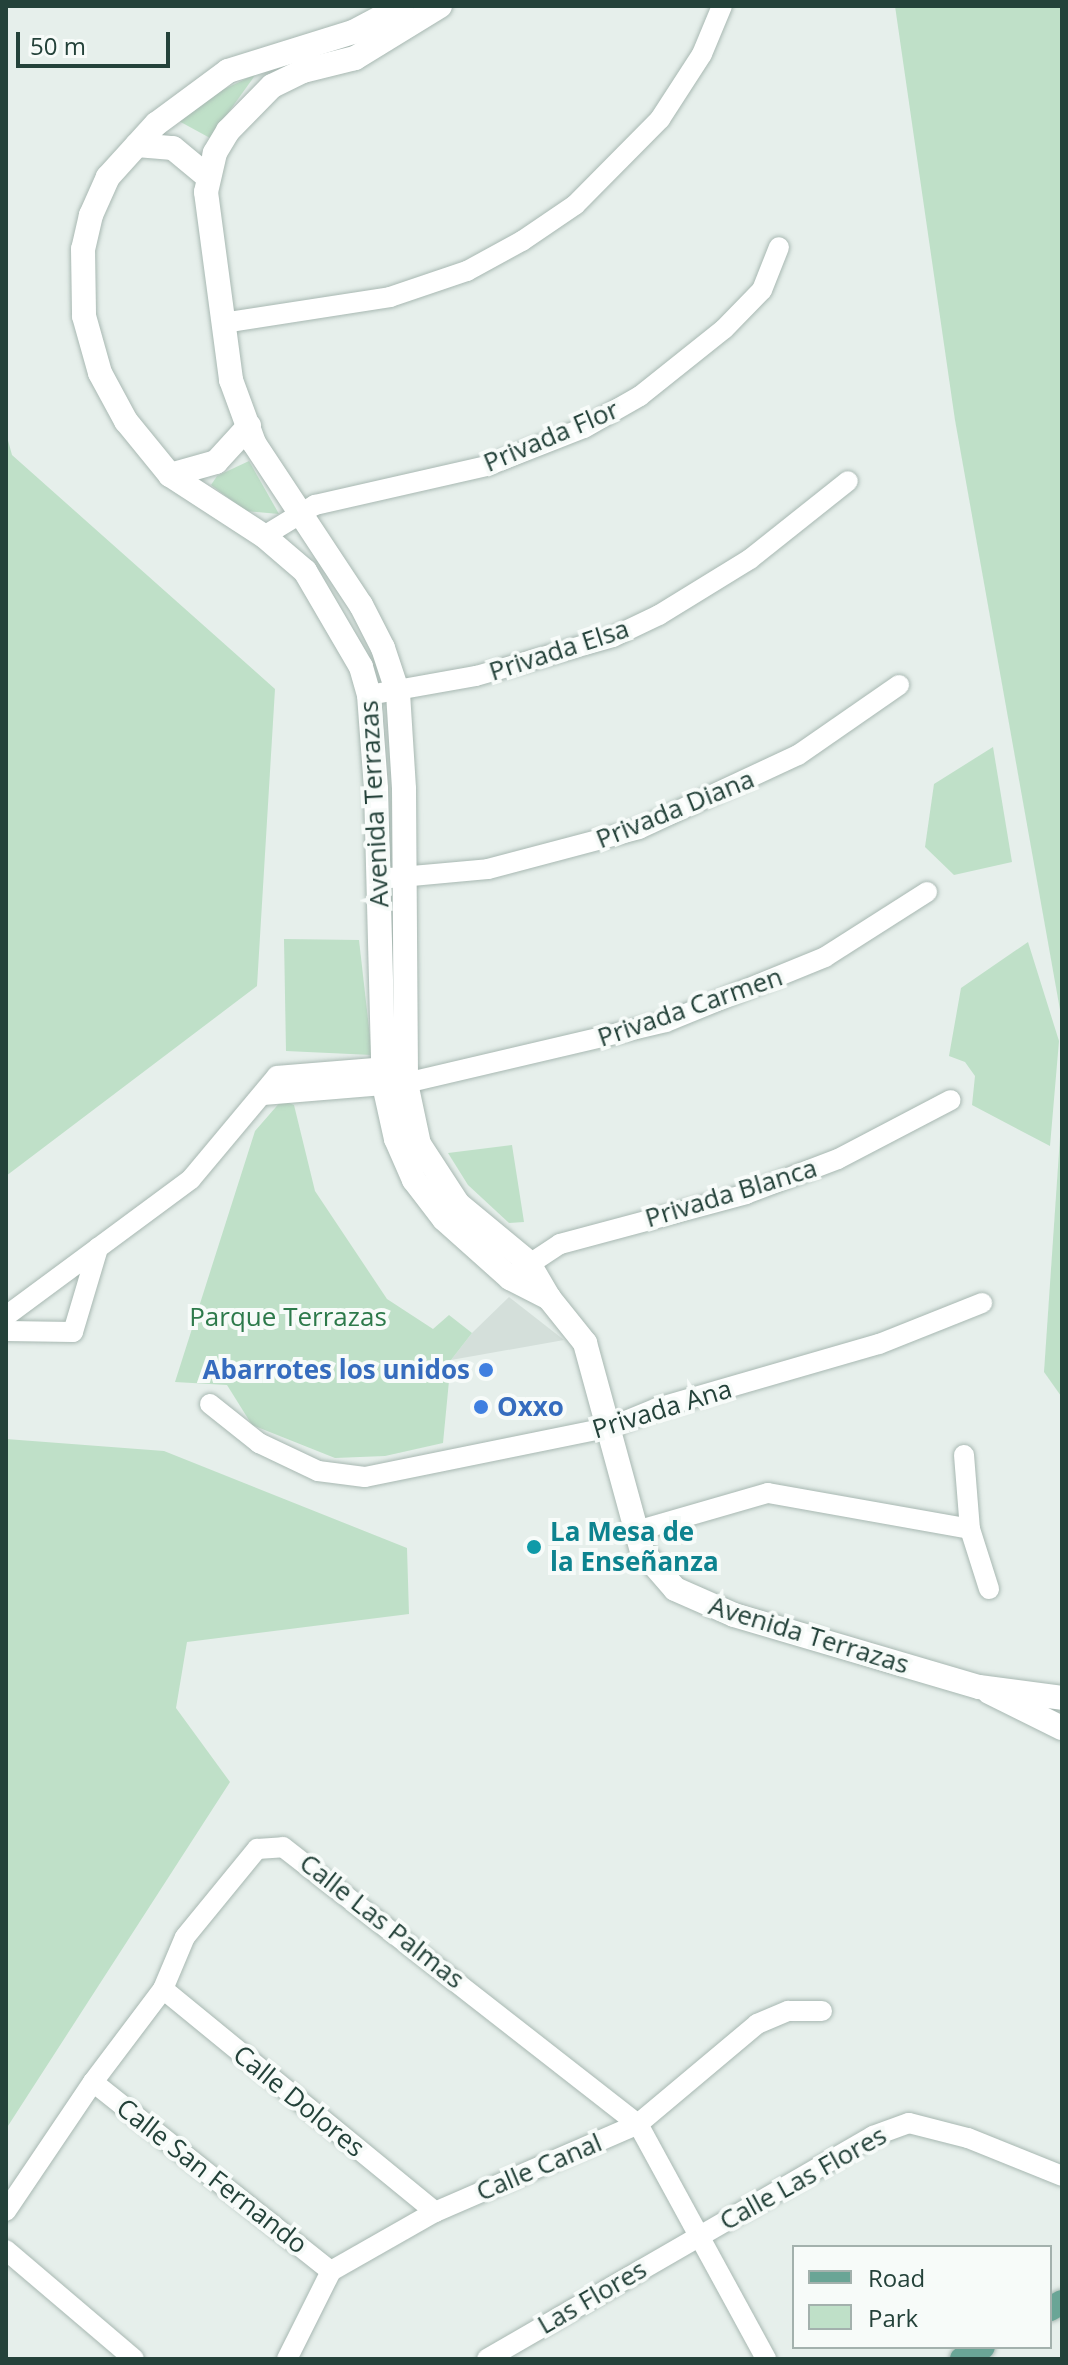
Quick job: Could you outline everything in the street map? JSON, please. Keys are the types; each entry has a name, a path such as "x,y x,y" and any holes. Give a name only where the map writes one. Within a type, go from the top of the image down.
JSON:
{"main road":[{"path":"962,2359 980,2349"}],"street":[{"name":"Avenida Terrazas","path":"402,6 353,32 228,71 176,106 108,177 91,215 83,249 84,316 111,397 170,475 264,536 305,571 333,612 361,667 369,695 394,1075 429,1165 458,1204 549,1298 585,1343 611,1427 636,1531 656,1572 704,1604 979,1687 1062,1698"},
{"name":"Avenida Terrazas","path":"394,1075 405,877 398,693 375,630 249,426 231,380 208,177 222,142 248,106 272,86 303,71 355,58 440,6"},
{"path":"223,323 390,297 467,271 522,241 575,205 660,119 702,54 722,6"},
{"path":"137,145 173,148 208,177"},
{"name":"Privada Flor","path":"264,536 315,505 487,466 584,428 640,396 724,329 762,290 779,247"},
{"path":"170,475 216,462 249,426"},
{"name":"Privada Elsa","path":"369,695 398,693 559,655 659,615 780,538 848,481"},
{"name":"Privada Diana","path":"379,879 488,869 639,829 798,755 899,685"},
{"name":"Privada Carmen","path":"98,1248 191,1179 264,1095 316,1079 434,1073 585,1044 722,1002 825,957 927,892"},
{"name":"Privada Blanca","path":"519,1270 560,1244 759,1189 838,1159 951,1100"},
{"path":"6,1316 98,1248"},
{"path":"6,1331 73,1332 98,1248"},
{"name":"Privada Ana","path":"210,1404 259,1443 318,1471 344,1476 441,1463 611,1427 657,1408 879,1344 982,1303"},
{"path":"964,1455 970,1529 989,1589"},
{"path":"636,1531 768,1493 970,1529"},
{"name":"Avenida Terrazas","path":"979,1687 1062,1728"},
{"name":"Calle Las Palmas","path":"6,2211 93,2082 163,1989 185,1937 257,1849 283,1847 638,2124 766,2359"},
{"name":"Calle Dolores","path":"163,1989 435,2212"},
{"name":"Calle Canal","path":"331,2271 435,2212 638,2124 757,2024 788,2011 822,2011"},
{"name":"Calle San Fernando","path":"93,2082 331,2271"},
{"name":"Calle Las Flores","path":"698,2235 873,2136 909,2123 968,2138 1062,2176"},
{"name":"Las Flores","path":"487,2359 698,2235"},
{"path":"6,2250 134,2359"},
{"path":"287,2359 331,2271"}],"shaded area":[{"path":"509,1297 564,1340 451,1360 472,1333"}],"green space":[{"path":"895,6 1062,6 1062,1021 955,420"},
{"path":"256,74 210,138 177,120 214,94"},
{"path":"6,433 12,455 275,689 257,986 6,1176"},
{"path":"249,461 279,514 246,511 211,485 217,476"},
{"path":"993,747 1012,862 954,875 925,847 934,784"},
{"path":"284,939 359,940 372,1055 286,1051"},
{"path":"1028,942 1059,1041 1050,1146 972,1105 975,1076 965,1062 949,1056 961,988"},
{"name":"Parque Terrazas","path":"282,1100 294,1105 315,1191 387,1299 433,1329 449,1315 472,1333 451,1360 443,1443 385,1456 335,1458 252,1425 227,1385 175,1382 255,1131"},
{"path":"1062,1108 1062,1396 1061,1396 1044,1372"},
{"path":"512,1145 524,1222 509,1223 468,1185 448,1153"},
{"path":"6,1439 164,1451 407,1548 409,1614 187,1642 176,1708 230,1782 6,2129"}],"place":[{"name":"Abarrotes los unidos","path":"486,1370"},
{"name":"Oxxo","path":"481,1407"},
{"name":"La Mesa de la Enseñanza","path":"534,1547"}]}
